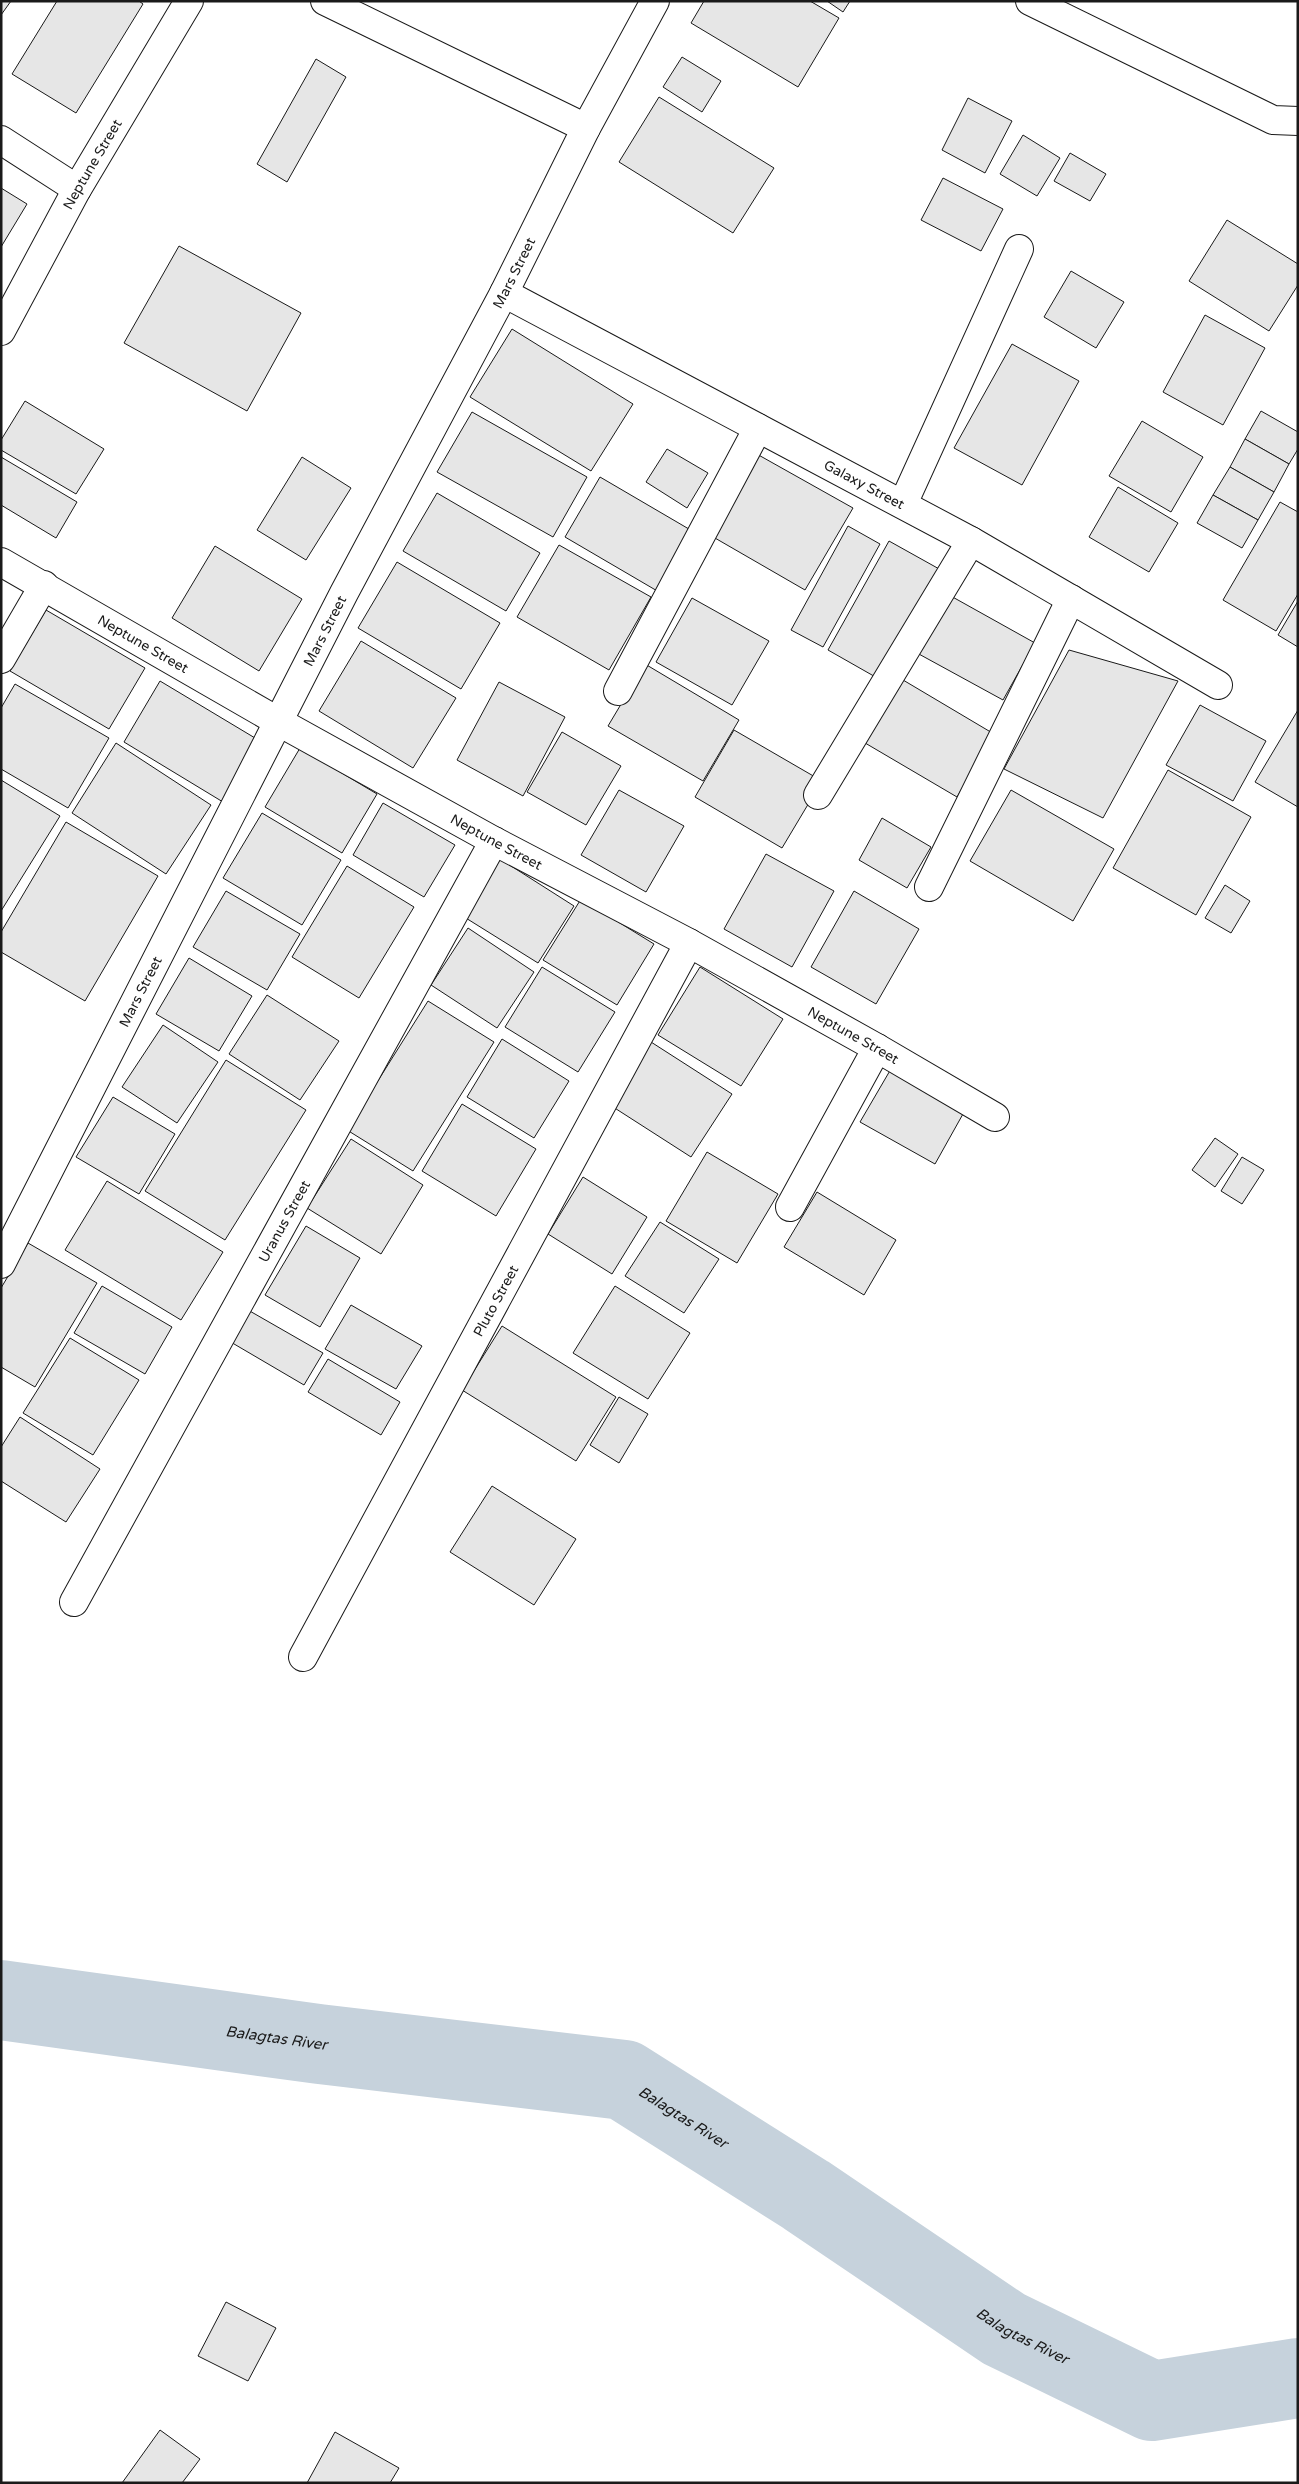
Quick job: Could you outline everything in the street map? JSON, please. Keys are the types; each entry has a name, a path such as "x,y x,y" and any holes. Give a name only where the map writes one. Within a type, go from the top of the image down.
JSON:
{"street":[{"name":"Neptune Street","path":"1,331 77,189 189,1"},
{"path":"325,1 586,128"},
{"name":"Mars Street","path":"1,1264 344,593 504,293 586,128 655,1"},
{"path":"1030,1 1273,120 1298,121"},
{"path":"1,140 77,189"},
{"path":"903,504 1019,249"},
{"name":"Galaxy Street","path":"504,293 971,541 1218,686"},
{"path":"618,691 758,428"},
{"path":"818,795 971,541"},
{"name":"Neptune Street","path":"1,562 44,585 279,722 494,841 689,943 877,1048 995,1117"},
{"path":"1,659 44,585"},
{"path":"929,887 1071,599"},
{"name":"Uranus Street","path":"74,1602 494,841"},
{"name":"Pluto Street","path":"304,1657 689,943"},
{"path":"790,1207 877,1048"}],"building":[{"path":"1,1 11,1 1,15"},
{"path":"57,1 139,1 143,4 76,113 12,74"},
{"path":"704,1 810,1 839,18 798,87 691,23"},
{"path":"827,1 850,1 843,12"},
{"path":"682,57 721,81 702,112 663,87"},
{"path":"316,59 346,77 287,182 257,164"},
{"path":"659,97 774,168 733,233 619,162"},
{"path":"968,98 1012,121 985,173 942,150"},
{"path":"1023,135 1060,158 1037,196 1000,174"},
{"path":"1070,153 1106,174 1090,201 1054,181"},
{"path":"943,178 1003,209 981,251 921,220"},
{"path":"1,188 27,204 1,247"},
{"path":"1227,220 1298,264 1298,285 1269,331 1189,281"},
{"path":"179,246 301,313 247,411 124,343"},
{"path":"1071,271 1124,302 1096,348 1044,317"},
{"path":"1205,315 1265,348 1223,425 1163,392"},
{"path":"512,329 633,404 591,471 470,397"},
{"path":"1012,344 1079,381 1022,485 954,448"},
{"path":"25,401 104,449 76,494 1,450 1,440"},
{"path":"1261,411 1298,432 1298,449 1289,464 1245,439"},
{"path":"472,412 587,477 553,537 437,472"},
{"path":"1142,421 1203,457 1171,512 1109,476"},
{"path":"1245,439 1289,464 1274,492 1230,467"},
{"path":"667,449 708,473 687,508 646,482"},
{"path":"755,453 853,508 805,590 708,534"},
{"path":"1,457 77,502 56,538 1,505"},
{"path":"302,457 351,488 306,560 257,530"},
{"path":"1230,467 1274,492 1258,520 1213,495"},
{"path":"600,477 694,532 659,592 565,537"},
{"path":"1118,487 1178,523 1149,572 1089,537"},
{"path":"437,493 540,553 506,611 403,551"},
{"path":"1213,495 1258,520 1242,548 1197,523"},
{"path":"1280,502 1298,512 1298,594 1276,631 1223,600"},
{"path":"848,526 880,544 823,647 791,630"},
{"path":"889,541 941,570 879,679 828,650"},
{"path":"559,545 651,597 609,670 517,617"},
{"path":"215,546 302,599 259,671 172,618"},
{"path":"397,562 500,623 461,689 358,628"},
{"path":"949,595 1035,643 1003,700 917,653"},
{"path":"692,598 769,641 732,705 656,662"},
{"path":"1298,601 1298,647 1278,635"},
{"path":"46,610 145,668 109,729 10,671"},
{"path":"361,641 456,698 413,768 319,711"},
{"path":"1069,650 1178,681 1103,818 1004,769"},
{"path":"645,664 739,720 703,781 608,726"},
{"path":"898,677 994,734 957,797 860,740"},
{"path":"160,681 260,741 223,802 124,742"},
{"path":"499,682 565,717 523,796 457,760"},
{"path":"15,684 109,738 68,808 1,769 1,708"},
{"path":"1200,705 1266,741 1233,801 1166,765"},
{"path":"1298,710 1298,807 1255,782"},
{"path":"734,730 822,781 782,848 695,797"},
{"path":"562,732 621,766 586,825 527,792"},
{"path":"116,743 211,805 166,874 72,813"},
{"path":"300,748 377,794 342,853 265,807"},
{"path":"1168,770 1251,817 1196,915 1113,868"},
{"path":"1,780 60,816 1,911"},
{"path":"619,790 684,826 646,892 581,855"},
{"path":"1011,790 1114,849 1073,921 970,861"},
{"path":"383,803 455,845 424,897 353,855"},
{"path":"262,813 341,860 302,925 223,878"},
{"path":"882,818 931,847 907,888 859,860"},
{"path":"66,822 158,876 85,1001 1,952 1,932"},
{"path":"766,854 834,891 792,967 724,929"},
{"path":"497,857 574,906 538,963 461,915"},
{"path":"347,866 414,907 359,998 292,957"},
{"path":"1225,885 1250,901 1231,933 1205,918"},
{"path":"226,891 300,934 267,990 193,947"},
{"path":"854,891 919,929 876,1004 811,967"},
{"path":"581,899 654,944 617,1005 543,960"},
{"path":"468,928 534,972 497,1028 431,985"},
{"path":"189,958 252,996 219,1051 156,1014"},
{"path":"542,967 615,1012 578,1072 505,1027"},
{"path":"700,967 783,1019 741,1086 658,1035"},
{"path":"267,995 339,1041 300,1100 229,1054"},
{"path":"428,1001 494,1042 413,1171 347,1130"},
{"path":"163,1025 218,1062 177,1123 122,1087"},
{"path":"502,1039 569,1081 534,1138 467,1097"},
{"path":"651,1042 732,1094 691,1157 610,1105"},
{"path":"226,1060 306,1110 225,1240 145,1191"},
{"path":"895,1062 968,1105 935,1164 860,1122"},
{"path":"113,1097 175,1134 139,1194 76,1157"},
{"path":"462,1104 536,1149 496,1216 422,1171"},
{"path":"1215,1138 1238,1154 1215,1187 1192,1170"},
{"path":"351,1139 423,1185 381,1254 307,1208"},
{"path":"707,1152 778,1194 737,1263 666,1221"},
{"path":"1242,1157 1264,1170 1242,1204 1221,1191"},
{"path":"583,1177 647,1217 612,1274 548,1234"},
{"path":"107,1181 223,1252 181,1320 65,1250"},
{"path":"817,1192 896,1240 864,1295 784,1247"},
{"path":"660,1222 719,1259 684,1313 625,1276"},
{"path":"306,1226 360,1258 320,1327 265,1295"},
{"path":"28,1243 97,1283 35,1387 1,1367 1,1288"},
{"path":"102,1286 172,1327 145,1374 74,1333"},
{"path":"615,1286 690,1333 648,1399 573,1353"},
{"path":"351,1305 422,1346 396,1389 325,1349"},
{"path":"248,1310 323,1353 304,1385 229,1341"},
{"path":"502,1326 616,1397 576,1461 462,1390"},
{"path":"70,1338 139,1380 93,1455 23,1413"},
{"path":"328,1359 400,1402 381,1435 308,1392"},
{"path":"619,1397 648,1414 619,1463 590,1445"},
{"path":"20,1417 100,1469 66,1522 1,1481 1,1447"},
{"path":"492,1486 576,1539 534,1605 450,1552"},
{"path":"226,2302 276,2328 248,2381 198,2356"},
{"path":"160,2430 200,2459 182,2483 122,2483"},
{"path":"335,2432 399,2468 390,2483 307,2483"}],"waterway":[{"name":"Balagtas River","path":"1,2000 319,2044 624,2080 806,2195 1004,2329 1152,2401 1298,2378"}]}
